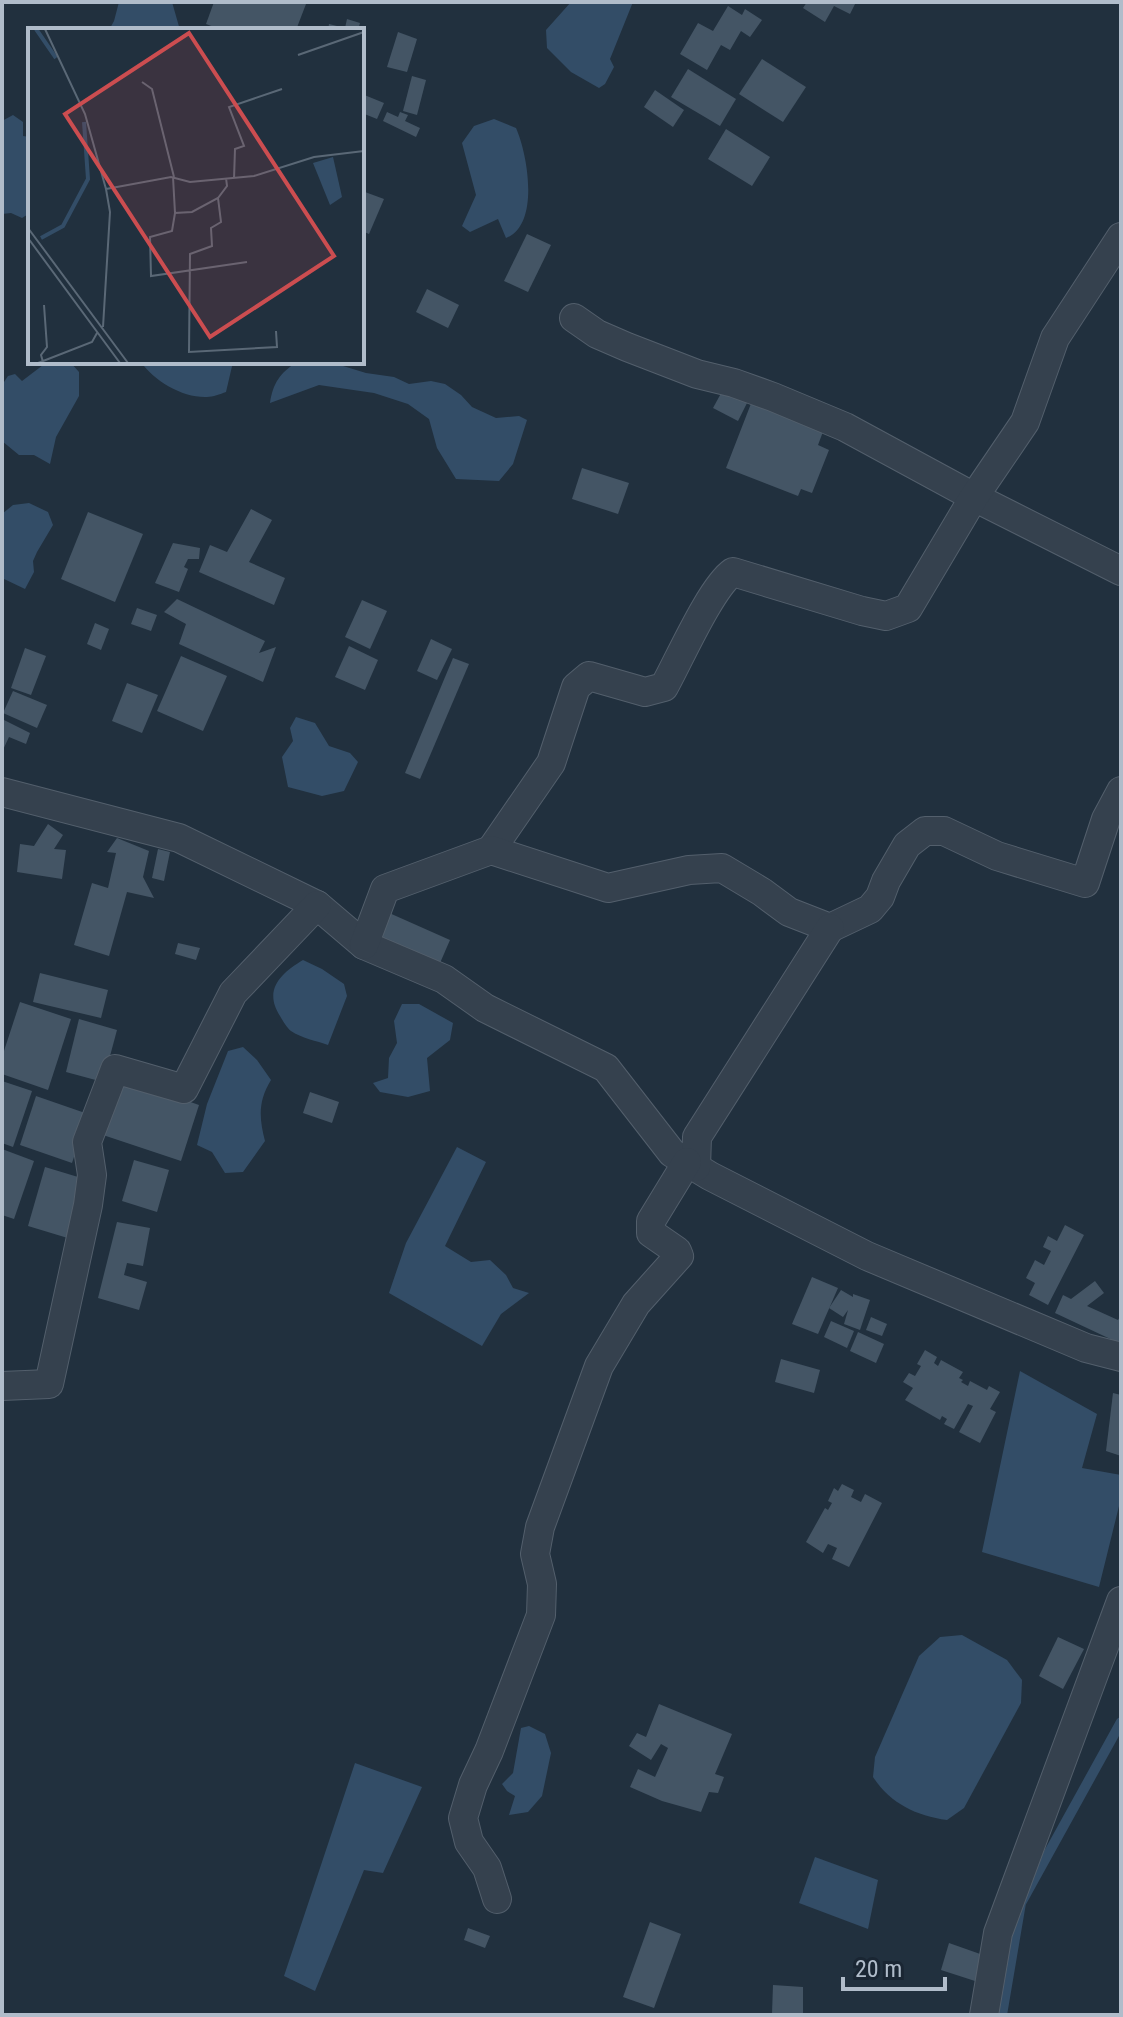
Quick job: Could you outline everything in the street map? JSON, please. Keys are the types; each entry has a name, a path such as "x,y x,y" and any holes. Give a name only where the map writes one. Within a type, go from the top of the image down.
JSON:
{"street":[{"path":"364,945 385,889 491,850 551,763 576,687 589,676 645,692 664,687 713,594 733,572 886,616 908,608 974,497 1025,422 1055,338 1121,237"},
{"path":"574,318 597,334 627,347 697,374 773,397 845,427 1121,571"},
{"path":"497,1899 487,1868 469,1842 463,1818 473,1785 541,1615 542,1584 535,1554 540,1527 599,1366 636,1304 679,1256 677,1251 651,1233 651,1221 691,1165 697,1137 830,928 870,909 880,897 907,845 925,831 944,831 997,856 1085,883 1106,819 1121,791"},
{"path":"2,792 179,838 317,905 364,945 444,979 485,1008 606,1068 672,1153 691,1165 867,1256 1086,1348 1121,1357"},
{"path":"491,850 608,888 689,870 722,868 789,912 830,928"},
{"path":"2,1386 49,1384 88,1205 92,1175 87,1142 115,1069 184,1089 233,993 317,905"},
{"path":"984,2015 998,1933 1121,1601"}],"water":[{"path":"119,2 172,2 179,28 110,28"},
{"path":"571,2 633,2 610,59 614,67 605,84 599,88 571,72 547,48 546,30"},
{"path":"13,115 23,122 23,136 28,137 28,214 22,218 11,213 2,214 2,121"},
{"path":"494,119 516,128 527,171 524,219 517,231 506,238 498,219 470,232 462,226 476,195 462,143 474,126"},
{"path":"44,364 72,364 79,372 79,396 56,437 50,464 34,455 19,455 2,441 2,385 8,376 15,374 22,381"},
{"path":"143,364 233,364 226,392 214,396 188,395 153,376"},
{"path":"294,364 337,364 394,377 409,384 431,381 445,384 472,407 496,418 519,416 527,420 513,464 499,481 456,479 437,448 429,419 408,404 374,393 319,385 270,403 278,379"},
{"path":"29,503 48,512 53,525 33,561 34,572 25,589 2,578 2,514 13,505"},
{"path":"296,717 315,723 329,746 350,753 358,762 344,791 322,796 288,787 282,757 293,741 290,728"},
{"path":"303,960 344,984 347,996 328,1045 291,1031 275,1007 273,998 277,983"},
{"path":"402,1004 419,1004 453,1023 450,1040 427,1058 430,1091 408,1097 380,1092 373,1083 388,1078 389,1058 397,1043 394,1021"},
{"path":"243,1047 271,1080 261,1110 265,1141 243,1172 225,1173 212,1152 197,1145 207,1104 228,1051"},
{"path":"457,1147 486,1162 445,1246 471,1262 490,1260 506,1275 513,1288 529,1293 501,1314 482,1346 389,1293 406,1243"},
{"path":"1020,1371 1097,1414 1082,1468 1121,1475 1121,1498 1099,1587 982,1552"},
{"path":"962,1635 1007,1660 1022,1680 1021,1703 964,1808 947,1820 905,1807 887,1794 873,1777 875,1757 919,1656 940,1637"},
{"path":"529,1726 545,1734 551,1753 542,1796 528,1812 509,1815 515,1796 502,1784 513,1773 521,1728"},
{"path":"355,1763 422,1787 383,1873 364,1870 315,1991 284,1976"},
{"path":"815,1857 878,1880 868,1929 799,1903"}],"building":[{"path":"214,2 306,4 297,28 217,28 206,24"},
{"path":"807,2 856,2 850,14 834,6 825,22 803,8"},
{"path":"728,6 742,15 745,9 762,20 750,37 741,31 730,50 721,45 707,70 680,54 698,23 713,31"},
{"path":"347,19 360,23 359,28 345,28"},
{"path":"398,32 417,39 407,72 387,67"},
{"path":"762,59 806,87 783,122 739,94"},
{"path":"688,69 736,99 720,126 671,97"},
{"path":"412,76 426,80 417,115 403,111"},
{"path":"655,90 684,110 673,127 644,107"},
{"path":"364,95 384,103 377,119 364,114"},
{"path":"387,112 398,117 400,112 408,115 405,121 420,128 416,137 383,121"},
{"path":"726,129 770,157 752,186 708,159"},
{"path":"365,192 384,199 369,234 364,232"},
{"path":"527,234 551,245 528,292 504,281"},
{"path":"427,289 459,305 448,328 416,312"},
{"path":"725,386 749,399 738,421 713,408"},
{"path":"752,401 824,429 818,445 829,450 812,493 801,489 798,496 726,468"},
{"path":"582,468 629,483 618,514 572,499"},
{"path":"251,509 272,520 249,562 285,578 274,605 199,572 210,545 227,552"},
{"path":"88,512 143,534 115,602 61,579"},
{"path":"173,543 200,548 199,559 188,559 184,567 188,569 179,592 155,583"},
{"path":"177,599 265,641 259,653 276,647 263,682 179,644 186,624 164,612"},
{"path":"362,600 387,611 370,649 345,637"},
{"path":"137,608 157,615 151,631 131,624"},
{"path":"95,623 109,629 101,650 87,644"},
{"path":"431,639 452,649 437,680 417,671"},
{"path":"349,646 378,660 365,690 335,677"},
{"path":"25,648 46,656 31,695 11,688"},
{"path":"181,656 227,676 203,731 157,711"},
{"path":"453,658 469,664 420,779 405,773"},
{"path":"127,683 158,695 142,733 112,721"},
{"path":"13,691 47,705 37,728 3,713"},
{"path":"2,719 30,733 26,744 9,737 2,752"},
{"path":"48,824 63,835 54,849 66,850 62,879 17,872 20,844 34,846"},
{"path":"117,838 149,851 143,877 154,898 127,892 109,956 74,945 92,883 108,888 116,853 107,852"},
{"path":"158,849 170,852 164,881 152,878"},
{"path":"387,912 450,940 440,963 377,935"},
{"path":"178,943 200,948 196,960 175,954"},
{"path":"40,973 108,990 101,1018 33,1002"},
{"path":"20,1002 71,1019 48,1090 2,1074 2,1057"},
{"path":"79,1019 117,1030 103,1082 66,1072"},
{"path":"119,1077 199,1105 181,1161 100,1134"},
{"path":"2,1081 32,1091 13,1147 2,1143"},
{"path":"310,1092 339,1102 332,1123 303,1113"},
{"path":"36,1096 88,1114 72,1163 20,1145"},
{"path":"2,1149 34,1161 14,1219 2,1215"},
{"path":"134,1160 169,1170 157,1212 122,1201"},
{"path":"45,1167 88,1180 71,1239 28,1226"},
{"path":"117,1222 150,1228 143,1266 127,1263 124,1275 147,1282 139,1310 98,1298"},
{"path":"1065,1225 1084,1235 1048,1305 1029,1295 1035,1283 1026,1278 1035,1260 1044,1265 1051,1251 1043,1247 1048,1236 1057,1241"},
{"path":"812,1277 838,1288 818,1334 792,1324"},
{"path":"1095,1281 1104,1293 1087,1306 1118,1320 1121,1315 1121,1344 1055,1313 1063,1295 1071,1299"},
{"path":"841,1290 853,1297 853,1294 870,1300 860,1330 844,1324 848,1310 843,1317 829,1308"},
{"path":"871,1317 887,1324 882,1336 866,1330"},
{"path":"831,1321 854,1331 847,1348 824,1337"},
{"path":"858,1332 884,1344 876,1363 850,1351"},
{"path":"925,1350 937,1357 934,1363 938,1366 941,1360 963,1372 959,1378 968,1386 970,1381 987,1390 989,1386 1000,1392 990,1409 996,1412 980,1443 959,1432 973,1406 968,1404 954,1429 944,1424 947,1419 942,1416 940,1420 905,1400 913,1388 903,1382 909,1373 915,1376 921,1366 917,1364"},
{"path":"781,1359 820,1370 814,1393 775,1382"},
{"path":"1113,1393 1121,1395 1121,1456 1106,1451"},
{"path":"842,1484 854,1490 851,1497 861,1502 865,1494 882,1503 849,1567 832,1559 837,1548 828,1544 823,1553 806,1542 825,1508 828,1510 832,1503 828,1501 834,1488 838,1491"},
{"path":"1058,1637 1084,1649 1063,1689 1039,1676"},
{"path":"659,1704 732,1734 715,1774 724,1777 718,1793 709,1792 701,1812 662,1801 630,1787 638,1769 655,1777 668,1748 661,1744 651,1760 629,1746 637,1733 646,1737"},
{"path":"650,1922 681,1934 654,2008 623,1997"},
{"path":"468,1928 490,1936 485,1948 464,1940"},
{"path":"949,1943 983,1955 975,1981 941,1970"},
{"path":"773,1985 803,1987 803,2015 772,2014"}],"waterway":[{"path":"1002,2015 1021,1903 1121,1722"}]}
